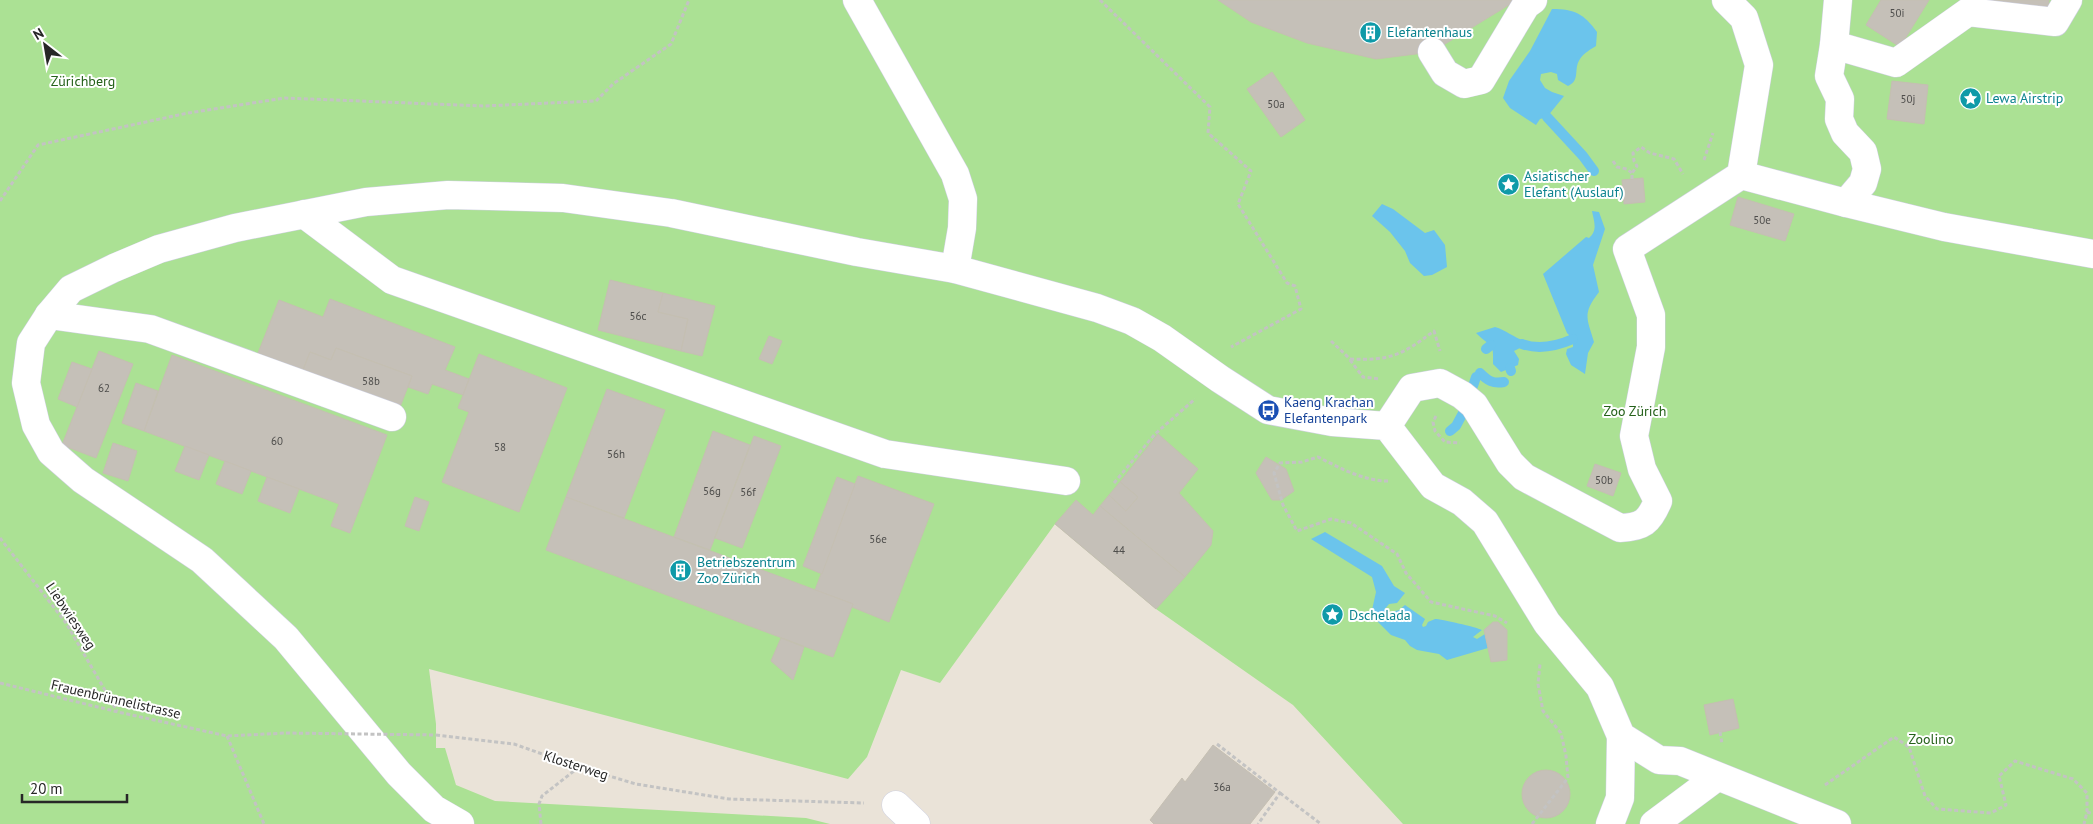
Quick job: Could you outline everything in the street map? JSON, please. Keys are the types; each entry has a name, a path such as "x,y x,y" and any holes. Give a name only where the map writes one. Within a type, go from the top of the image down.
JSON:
{"street":[{"path":"857,0 955,174 963,199 962,228 955,269"},
{"path":"1432,52 1445,72 1464,84 1481,80 1526,5 1533,0"},
{"path":"1726,0 1744,18 1759,65 1741,175"},
{"path":"1838,0 1829,76 1840,98 1839,119 1845,133 1863,152 1868,169 1863,183 1846,203"},
{"path":"1834,45 1896,63 1962,6 2055,22 2068,0"},
{"path":"1387,426 1412,388 1440,383 1462,395 1474,405 1510,463 1524,477 1620,528 1637,527 1651,518 1658,501 1642,469 1634,436 1651,347 1651,315 1627,249 1741,175 1944,227 2093,254"},
{"path":"460,824 434,809 406,781 286,638 202,560 83,480 51,452 36,426 26,383 31,343 49,315 72,289 114,268 159,249 235,228 366,202 448,195 563,198 671,213 857,252 955,269 1097,308 1132,321 1162,338 1268,410 1332,422 1387,426 1434,486 1462,502 1485,522 1547,623 1600,688 1621,736 1620,798 1610,824"},
{"path":"304,214 392,280 884,454 1066,482"},
{"path":"49,315 150,330 392,418"},
{"path":"1621,736 1659,760 1680,762 1837,824"},
{"path":"1654,824 1716,777"},
{"path":"896,804 916,824"}],"path":[{"path":"0,201 38,145 188,113 284,98 482,106 596,102 613,84 671,44 689,0"},
{"path":"1100,0 1210,106 1208,133 1250,171 1238,204 1287,283 1295,286 1301,309 1246,339"},
{"path":"1632,179 1632,173 1637,166 1633,153 1641,147 1650,153 1674,158 1698,202"},
{"path":"1613,161 1617,167 1632,173"},
{"path":"1331,341 1350,359 1376,360 1407,351 1434,331 1437,339"},
{"path":"1114,483 1155,434 1191,403"},
{"path":"1420,467 1400,480 1379,481 1354,474 1318,457 1302,462 1280,463 1274,473 1283,505 1297,531 1331,519 1352,523 1380,540 1397,554 1406,573 1431,602 1495,616 1529,635 1547,623"},
{"name":"Liebwiesweg","path":"0,538 66,623 118,712"},
{"path":"1532,824 1568,778 1561,733 1543,711 1538,684 1541,657"},
{"name":"Frauenbrünnelistrasse","path":"0,682 118,712 227,736"},
{"name":"Klosterweg","path":"227,736 286,733 436,735 514,744 579,767 636,784 729,799 896,804"},
{"path":"227,736 264,824"},
{"path":"1803,810 1828,781 1894,737 1909,747 1925,796 1937,809 1991,813 2006,805 1999,776 2015,762 2072,779 2087,793 2087,812 2084,824"},
{"path":"1217,744 1321,824"},
{"path":"541,824 539,804 542,796 579,767"},
{"path":"1258,824 1280,793"},
{"path":"2087,812 2093,814"}],"green space":[{"name":"Zoo Zürich","path":"0,0 2093,0 2093,824 1403,824 1293,705 1156,609 1055,524 940,683 901,670 867,757 848,779 429,669 436,724 436,748 445,748 456,785 495,801 806,818 830,824 0,824"}],"water":[{"path":"1552,9 1573,12 1588,21 1597,32 1596,46 1580,59 1576,77 1572,84 1568,86 1558,80 1557,74 1551,72 1541,74 1540,80 1545,88 1564,96 1547,117 1540,119 1536,125 1510,108 1503,98 1509,81 1530,51"},
{"path":"1382,204 1393,209 1425,233 1434,230 1445,245 1447,267 1432,275 1424,276 1410,263 1405,251 1390,232 1372,216"},
{"path":"1592,211 1599,212 1605,229 1593,265 1599,292 1588,311 1588,321 1594,342 1588,353 1585,374 1571,365 1566,354 1567,349 1573,347 1573,339 1567,333 1543,274 1586,237 1589,238 1592,235 1595,226"},
{"path":"1495,327 1524,341 1522,347 1514,351 1519,359 1518,365 1501,372 1493,364 1492,348 1476,333"},
{"path":"1325,532 1382,566 1394,586 1405,593 1397,603 1389,604 1385,609 1387,613 1399,610 1405,605 1425,619 1423,627 1435,619 1482,630 1473,637 1477,639 1485,634 1488,648 1447,660 1439,654 1417,650 1405,640 1391,635 1377,621 1372,610 1376,592 1372,577 1311,539"}],"building":[{"name":"Elefantenhaus","path":"1218,0 1517,0 1432,52 1376,59 1307,43 1251,22"},
{"path":"1881,0 1929,0 1900,47 1866,25"},
{"path":"1988,0 2049,0 2048,11 1987,2"},
{"path":"1272,72 1305,120 1281,137 1247,89"},
{"path":"1892,81 1928,85 1924,124 1887,119"},
{"path":"1643,178 1645,202 1624,204 1622,180"},
{"path":"1738,197 1794,214 1785,241 1730,225"},
{"path":"610,280 663,293 658,312 688,319 681,351 598,330"},
{"path":"663,293 715,306 702,356 681,351 688,319 658,312"},
{"path":"330,299 455,347 445,370 469,379 463,395 432,384 428,394 408,387 412,376 336,348 331,360 310,352 303,370 258,353 279,300 323,317"},
{"path":"769,336 782,341 772,364 759,359"},
{"path":"336,348 412,376 400,407 303,370 310,352 331,360"},
{"path":"99,351 133,364 96,458 62,445"},
{"path":"479,354 567,388 519,512 442,482 469,412 458,408"},
{"path":"172,355 387,435 350,533 331,526 339,504 144,431"},
{"path":"72,362 92,369 77,407 58,399"},
{"path":"136,383 158,391 144,431 122,423"},
{"path":"607,389 665,410 624,518 566,497"},
{"path":"713,431 750,445 710,550 674,537"},
{"path":"1158,434 1198,469 1179,493 1213,531 1211,545 1185,577 1100,506 1109,495 1126,511 1138,497 1120,482"},
{"path":"754,436 781,446 742,548 715,538"},
{"path":"113,443 137,451 128,481 103,473"},
{"path":"185,446 209,455 199,480 175,471"},
{"path":"1266,457 1286,469 1294,491 1281,500 1272,500 1256,473"},
{"path":"225,461 251,471 242,494 216,484"},
{"path":"1595,464 1621,473 1613,496 1587,486"},
{"path":"858,476 934,504 889,622 852,607 853,604 815,590"},
{"path":"267,477 299,489 290,513 258,501"},
{"path":"837,477 855,484 822,574 803,566"},
{"path":"1120,482 1138,497 1126,511 1109,495"},
{"path":"415,497 429,502 419,531 405,526"},
{"name":"Betriebszentrum Zoo Zürich","path":"566,497 853,604 833,657 546,550"},
{"path":"1076,500 1093,515 1100,506 1185,577 1156,609 1055,524"},
{"path":"1493,622 1498,622 1507,630 1507,660 1491,662 1484,630"},
{"path":"781,638 804,647 793,680 771,661"},
{"path":"1733,699 1739,728 1710,735 1704,705"},
{"path":"1213,745 1275,792 1250,824 1154,824 1150,820 1182,778 1185,782"},
{"path":"1541,770 1551,770 1563,777 1570,789 1570,799 1563,811 1551,818 1541,818 1533,814 1526,807 1522,799 1522,789 1526,781 1533,774"}],"waterway":[{"path":"1547,117 1583,156 1594,171"},
{"path":"1522,344 1535,347 1548,346 1561,344 1573,339"},
{"path":"1486,349 1491,345"},
{"path":"1480,373 1491,381 1497,383 1504,382"},
{"path":"1473,386 1476,377"},
{"path":"1450,431 1456,426 1463,413"}],"place":[{"name":"Elefantenhaus","path":"1371,32"},
{"name":"Lewa Airstrip","path":"1970,98"},
{"name":"Asiatischer Elefant (Auslauf)","path":"1508,184"},
{"name":"Kaeng Krachan Elefantenpark","path":"1268,410"},
{"name":"Betriebszentrum Zoo Zürich","path":"681,570"},
{"name":"Dschelada","path":"1333,615"}],"park label":[{"name":"Zürichberg","path":"83,81"},
{"name":"Zoolino","path":"1931,739"}]}
